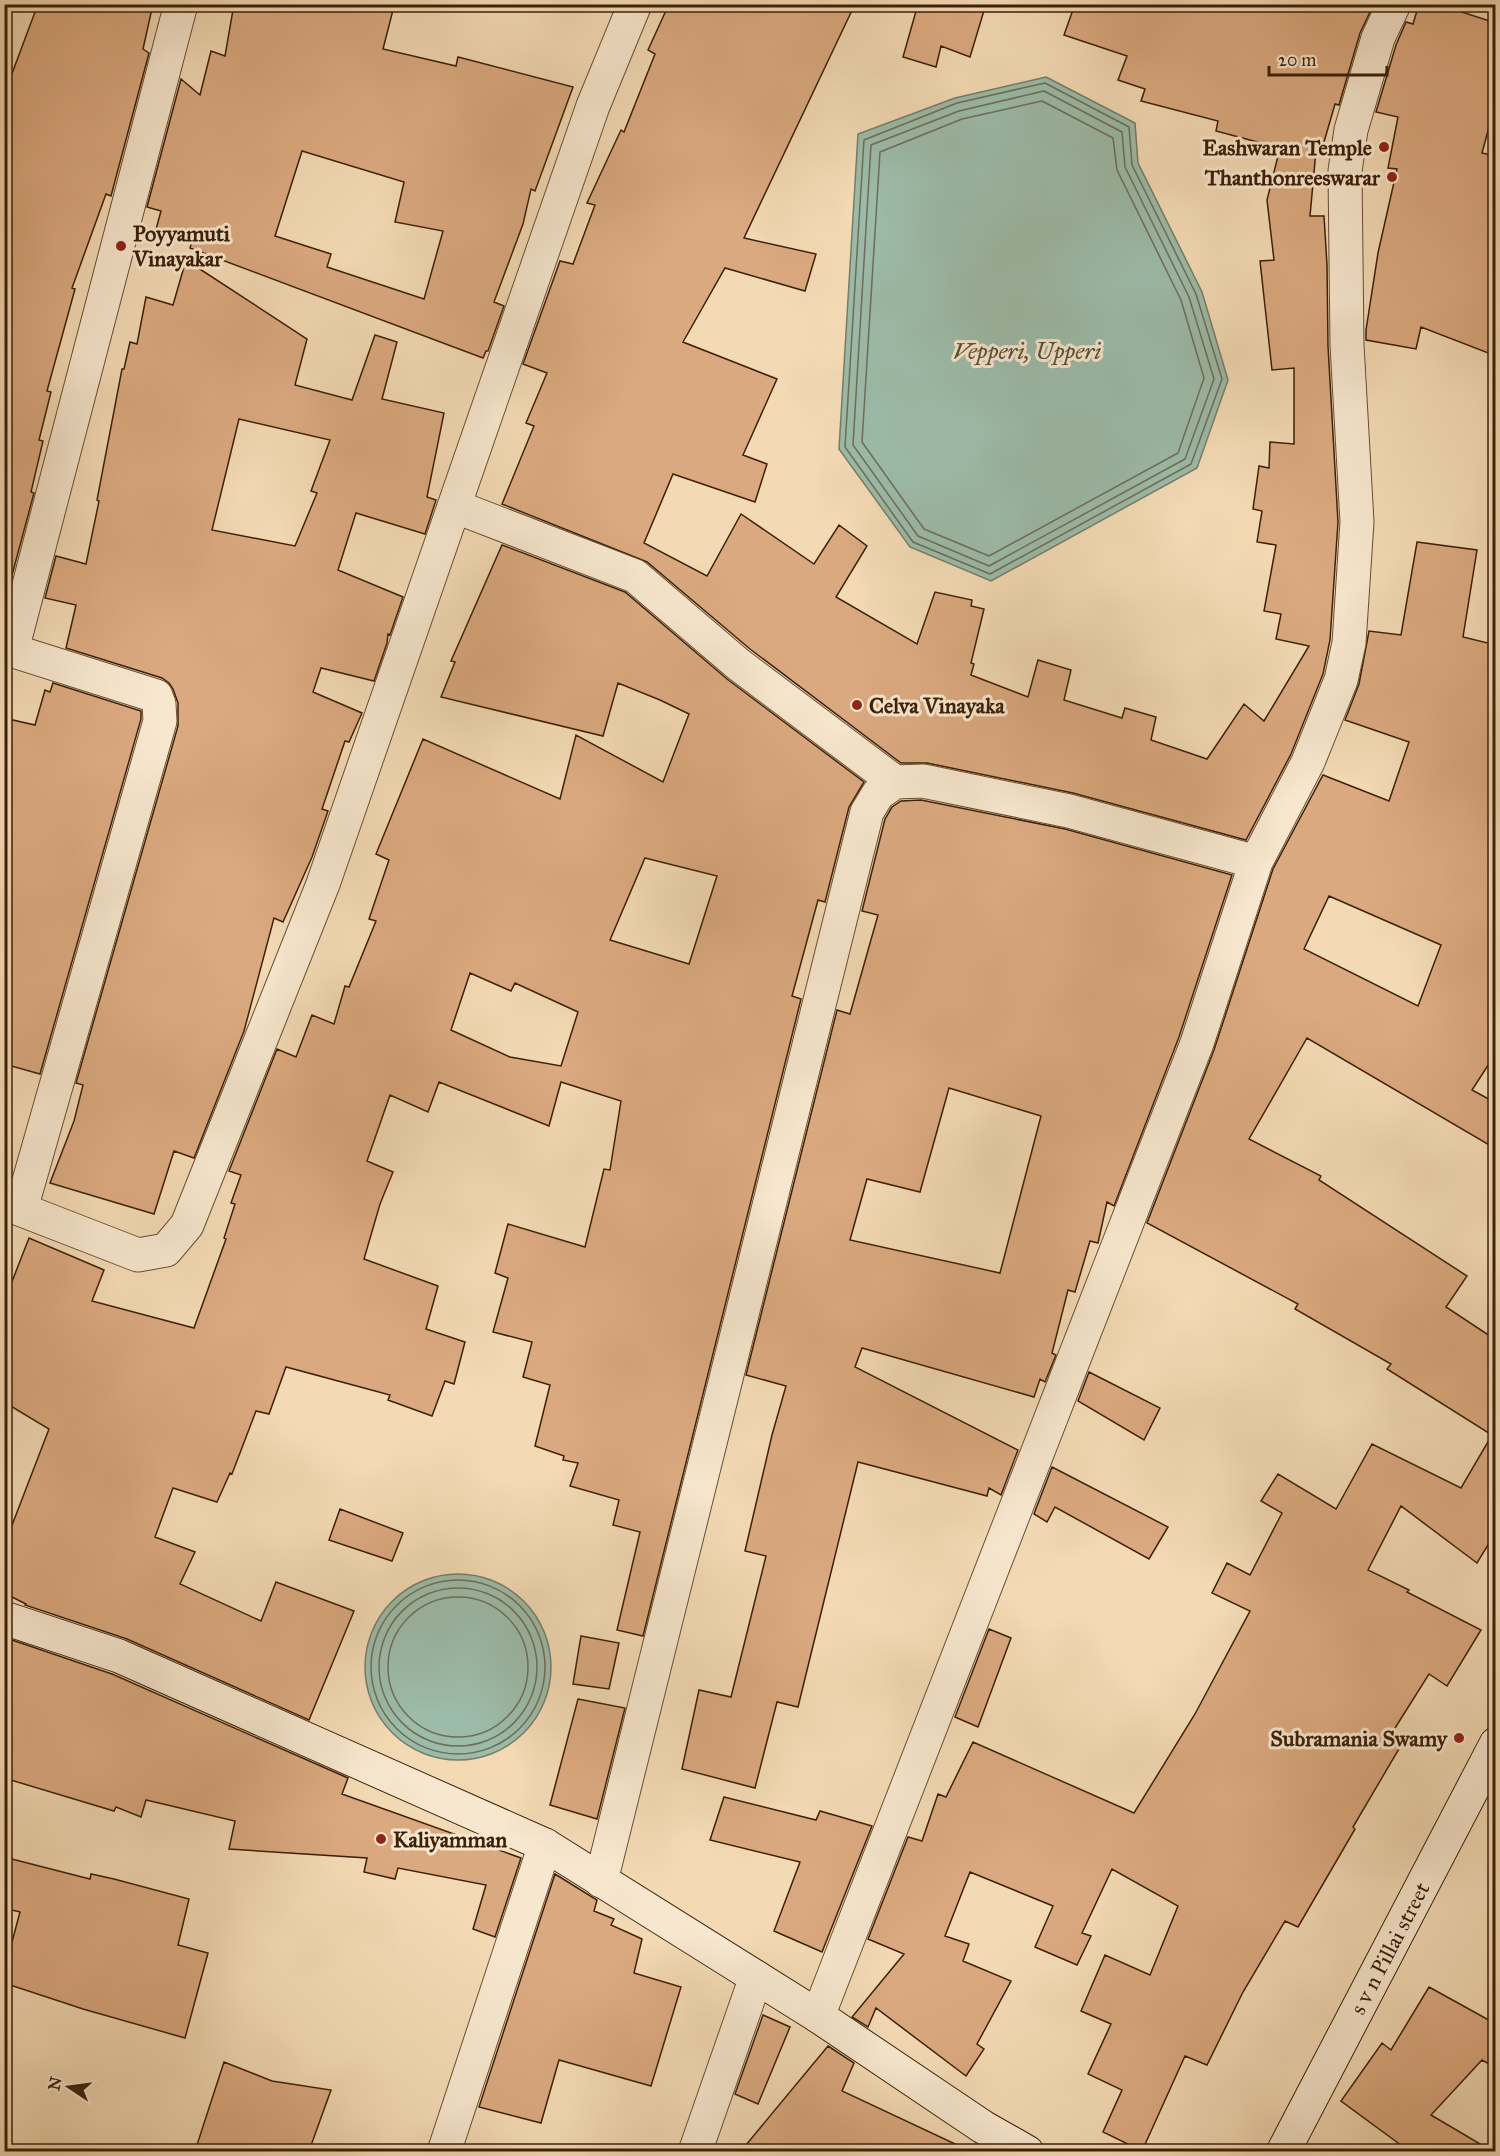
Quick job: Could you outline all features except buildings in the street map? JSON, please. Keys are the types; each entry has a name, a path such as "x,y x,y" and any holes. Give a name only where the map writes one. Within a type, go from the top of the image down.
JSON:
{"street":[{"path":"181,4 8,649 156,696 159,704 160,721 13,1206 138,1255 166,1250 187,1226 323,884 593,106 634,4"},
{"path":"818,2016 1197,1043 1256,862 1308,762 1341,680 1349,643 1357,522 1347,345 1345,171 1351,130 1378,38 1394,4"},
{"path":"454,506 635,576 738,664 894,782"},
{"path":"601,1881 867,812 878,794 894,782 922,781 1069,811 1256,862"},
{"path":"4,1618 119,1656 545,1845 818,2016 983,2127 1027,2151"},
{"name":"s v n Pillai street","path":"1283,2151 1496,1744"},
{"path":"444,2151 545,1845"},
{"path":"695,2151 756,1977"}],"water":[{"name":"Vepperi, Upperi","path":"1046,77 1135,123 1138,163 1202,292 1228,380 1197,468 991,581 910,547 839,449 858,134 955,98"},
{"path":"458,1574 494,1581 524,1601 544,1631 551,1667 544,1703 524,1733 494,1753 458,1760 422,1753 392,1733 372,1703 365,1667 372,1631 392,1601 422,1581"}],"place":[{"name":"Eashwaran Temple","path":"1384,147"},
{"name":"Thanthonreeswarar","path":"1392,177"},
{"name":"Poyyamuti Vinayakar","path":"121,246"},
{"name":"Celva Vinayaka","path":"857,705"},
{"name":"Subramania Swamy","path":"1459,1738"},
{"name":"Kaliyamman","path":"381,1839"}]}
